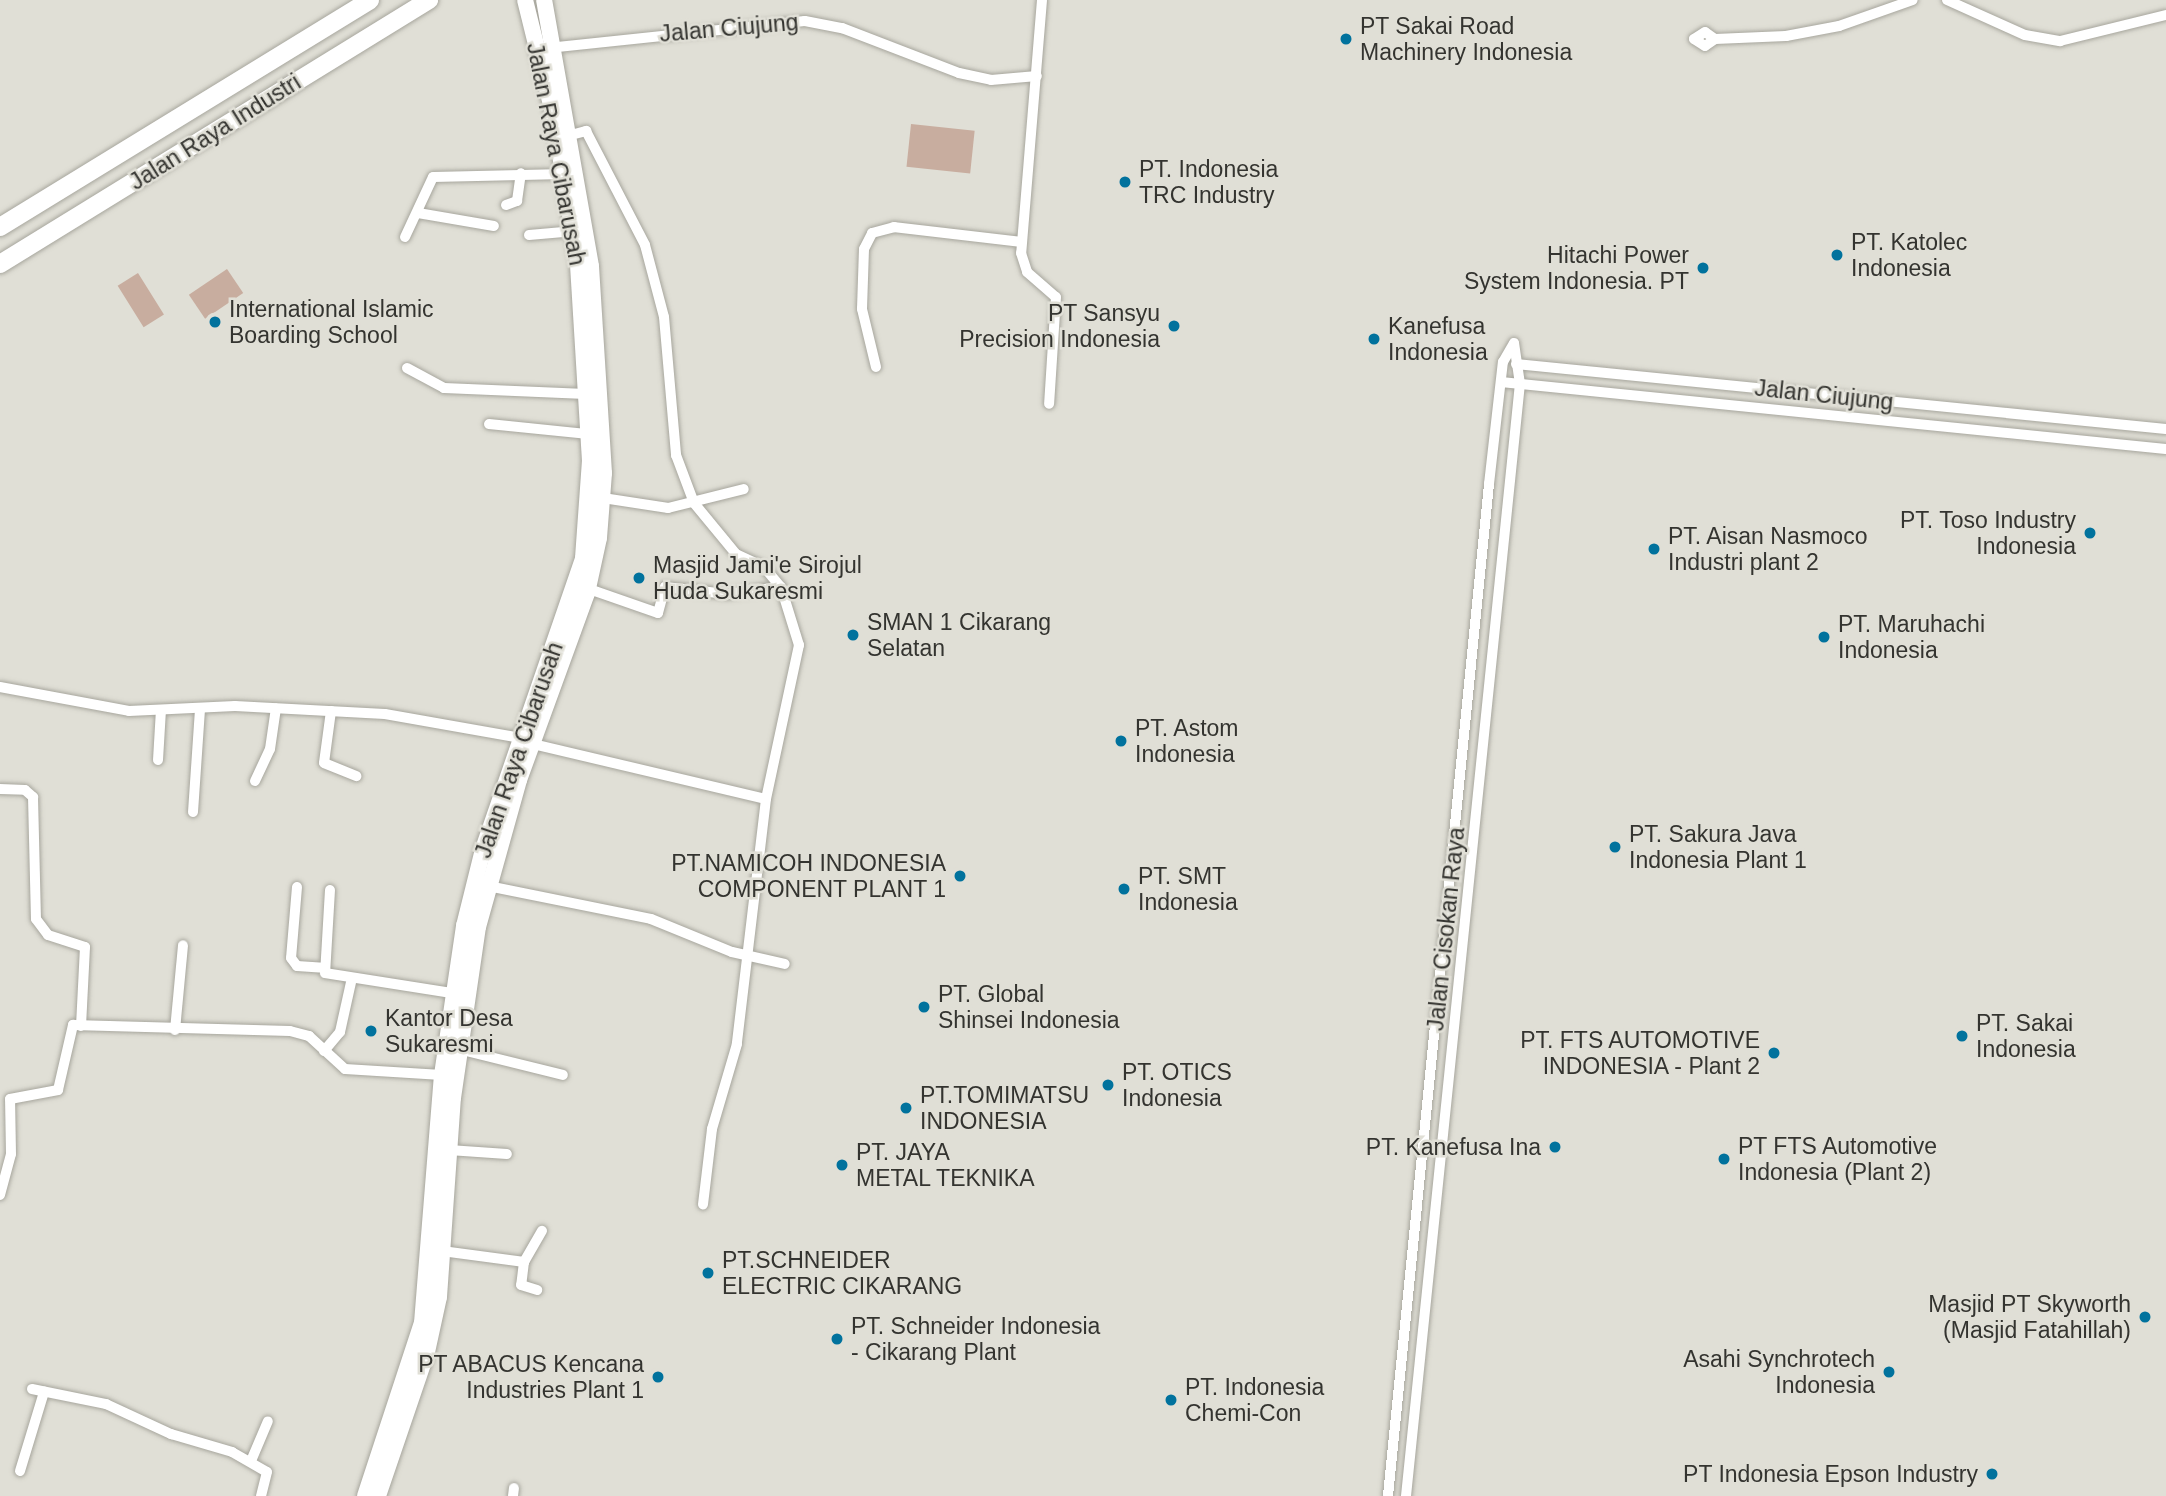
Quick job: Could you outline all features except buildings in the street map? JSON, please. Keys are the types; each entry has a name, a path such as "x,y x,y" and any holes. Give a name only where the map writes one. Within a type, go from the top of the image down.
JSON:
{"main road":[{"name":"Jalan Raya Industri","path":"0,227 370,0"},
{"name":"Jalan Raya Industri","path":"0,264 429,0"}],"street":[{"name":"Jalan Raya Cibarusah","path":"525,0 565,174 575,231 588,434 597,507"},
{"name":"Jalan Raya Cibarusah","path":"365,1496 422,1323 442,1075 454,1050 488,886 527,741 587,569 597,507 592,266 572,135 544,0"},
{"path":"1042,0 1021,242 1027,272 1056,297 1049,404"},
{"path":"1715,39 1839,26 1913,0"},
{"path":"1947,0 2025,35 2060,41 2166,15"},
{"name":"Jalan Ciujung","path":"537,48 805,21 842,28 959,73 991,80 1037,75"},
{"path":"572,135 586,131 645,245 664,317 676,455 694,503 736,554 764,567 781,587 799,645 766,799 750,958 737,1044 712,1129 703,1204"},
{"path":"506,205 517,201 521,173"},
{"path":"405,237 418,213 425,183 433,177 565,174"},
{"path":"418,213 494,226"},
{"path":"876,367 862,309 864,249 872,233 894,227 1021,242"},
{"path":"529,235 575,231"},
{"path":"1503,362 1514,343 1521,365"},
{"name":"Jalan Ciujung","path":"1503,362 2166,429"},
{"name":"Jalan Cisokan Raya","path":"1388,1496 1503,362"},
{"name":"Jalan Cisokan Raya","path":"1406,1496 1521,365"},
{"path":"407,368 444,388 586,394"},
{"path":"1501,382 2166,449"},
{"path":"489,424 588,434"},
{"path":"597,507 668,508 744,489"},
{"name":"Jalan Raya Cibarusah","path":"378,1496 428,1352 442,1251 449,1150 454,1050 451,993 483,849 589,589 587,569"},
{"path":"589,589 658,613 664,587 727,594 781,587"},
{"path":"0,687 116,709 276,708 331,711 494,729 527,741 766,799"},
{"path":"255,781 270,749 276,708"},
{"path":"158,760 162,710"},
{"path":"193,812 200,710"},
{"path":"331,711 324,763 356,776"},
{"path":"0,789 26,790 33,797 36,919 48,935 85,947 81,1026"},
{"path":"488,886 670,925 750,958 785,964"},
{"path":"297,887 291,958 297,966 323,968 352,978 451,993"},
{"path":"323,968 330,890"},
{"path":"174,1030 183,945"},
{"path":"324,1051 340,1032 352,978"},
{"path":"0,1195 11,1154 10,1099 58,1090 67,1032 81,1026 290,1031 309,1036 345,1069 442,1075"},
{"path":"454,1050 563,1075"},
{"path":"449,1150 507,1154"},
{"path":"537,1290 521,1285 524,1262 542,1231"},
{"path":"442,1251 524,1262"},
{"path":"32,1389 106,1404 251,1461 267,1472 261,1496"},
{"path":"20,1471 44,1392"},
{"path":"251,1461 268,1421"}],"shaded area":[{"path":"911,124 975,131 970,173 907,167"},
{"path":"227,269 243,293 205,319 189,295"},
{"path":"138,273 164,315 144,327 118,286"}],"place":[{"name":"PT Sakai Road Machinery Indonesia","path":"1346,39"},
{"name":"PT. Indonesia TRC Industry","path":"1125,182"},
{"name":"PT. Katolec Indonesia","path":"1837,255"},
{"name":"Hitachi Power System Indonesia. PT","path":"1703,268"},
{"name":"International Islamic Boarding School","path":"215,322"},
{"name":"PT Sansyu Precision Indonesia","path":"1174,326"},
{"name":"Kanefusa Indonesia","path":"1374,339"},
{"name":"PT. Toso Industry Indonesia","path":"2090,533"},
{"name":"PT. Aisan Nasmoco Industri plant 2","path":"1654,549"},
{"name":"Masjid Jami'e Sirojul Huda Sukaresmi","path":"639,578"},
{"name":"SMAN 1 Cikarang Selatan","path":"853,635"},
{"name":"PT. Maruhachi Indonesia","path":"1824,637"},
{"name":"PT. Astom Indonesia","path":"1121,741"},
{"name":"PT. Sakura Java Indonesia Plant 1","path":"1615,847"},
{"name":"PT.NAMICOH INDONESIA COMPONENT PLANT 1","path":"960,876"},
{"name":"PT. SMT Indonesia","path":"1124,889"},
{"name":"PT. Global Shinsei Indonesia","path":"924,1007"},
{"name":"Kantor Desa Sukaresmi","path":"371,1031"},
{"name":"PT. Sakai Indonesia","path":"1962,1036"},
{"name":"PT. FTS AUTOMOTIVE INDONESIA - Plant 2","path":"1774,1053"},
{"name":"PT. OTICS Indonesia","path":"1108,1085"},
{"name":"PT.TOMIMATSU INDONESIA","path":"906,1108"},
{"name":"PT. Kanefusa Ina","path":"1555,1147"},
{"name":"PT FTS Automotive Indonesia (Plant 2)","path":"1724,1159"},
{"name":"PT. JAYA METAL TEKNIKA","path":"842,1165"},
{"name":"PT.SCHNEIDER ELECTRIC CIKARANG","path":"708,1273"},
{"name":"Masjid PT Skyworth (Masjid Fatahillah)","path":"2145,1317"},
{"name":"PT. Schneider Indonesia - Cikarang Plant","path":"837,1339"},
{"name":"Asahi Synchrotech Indonesia","path":"1889,1372"},
{"name":"PT ABACUS Kencana Industries Plant 1","path":"658,1377"},
{"name":"PT. Indonesia Chemi-Con","path":"1171,1400"},
{"name":"PT Indonesia Epson Industry","path":"1992,1474"}]}
